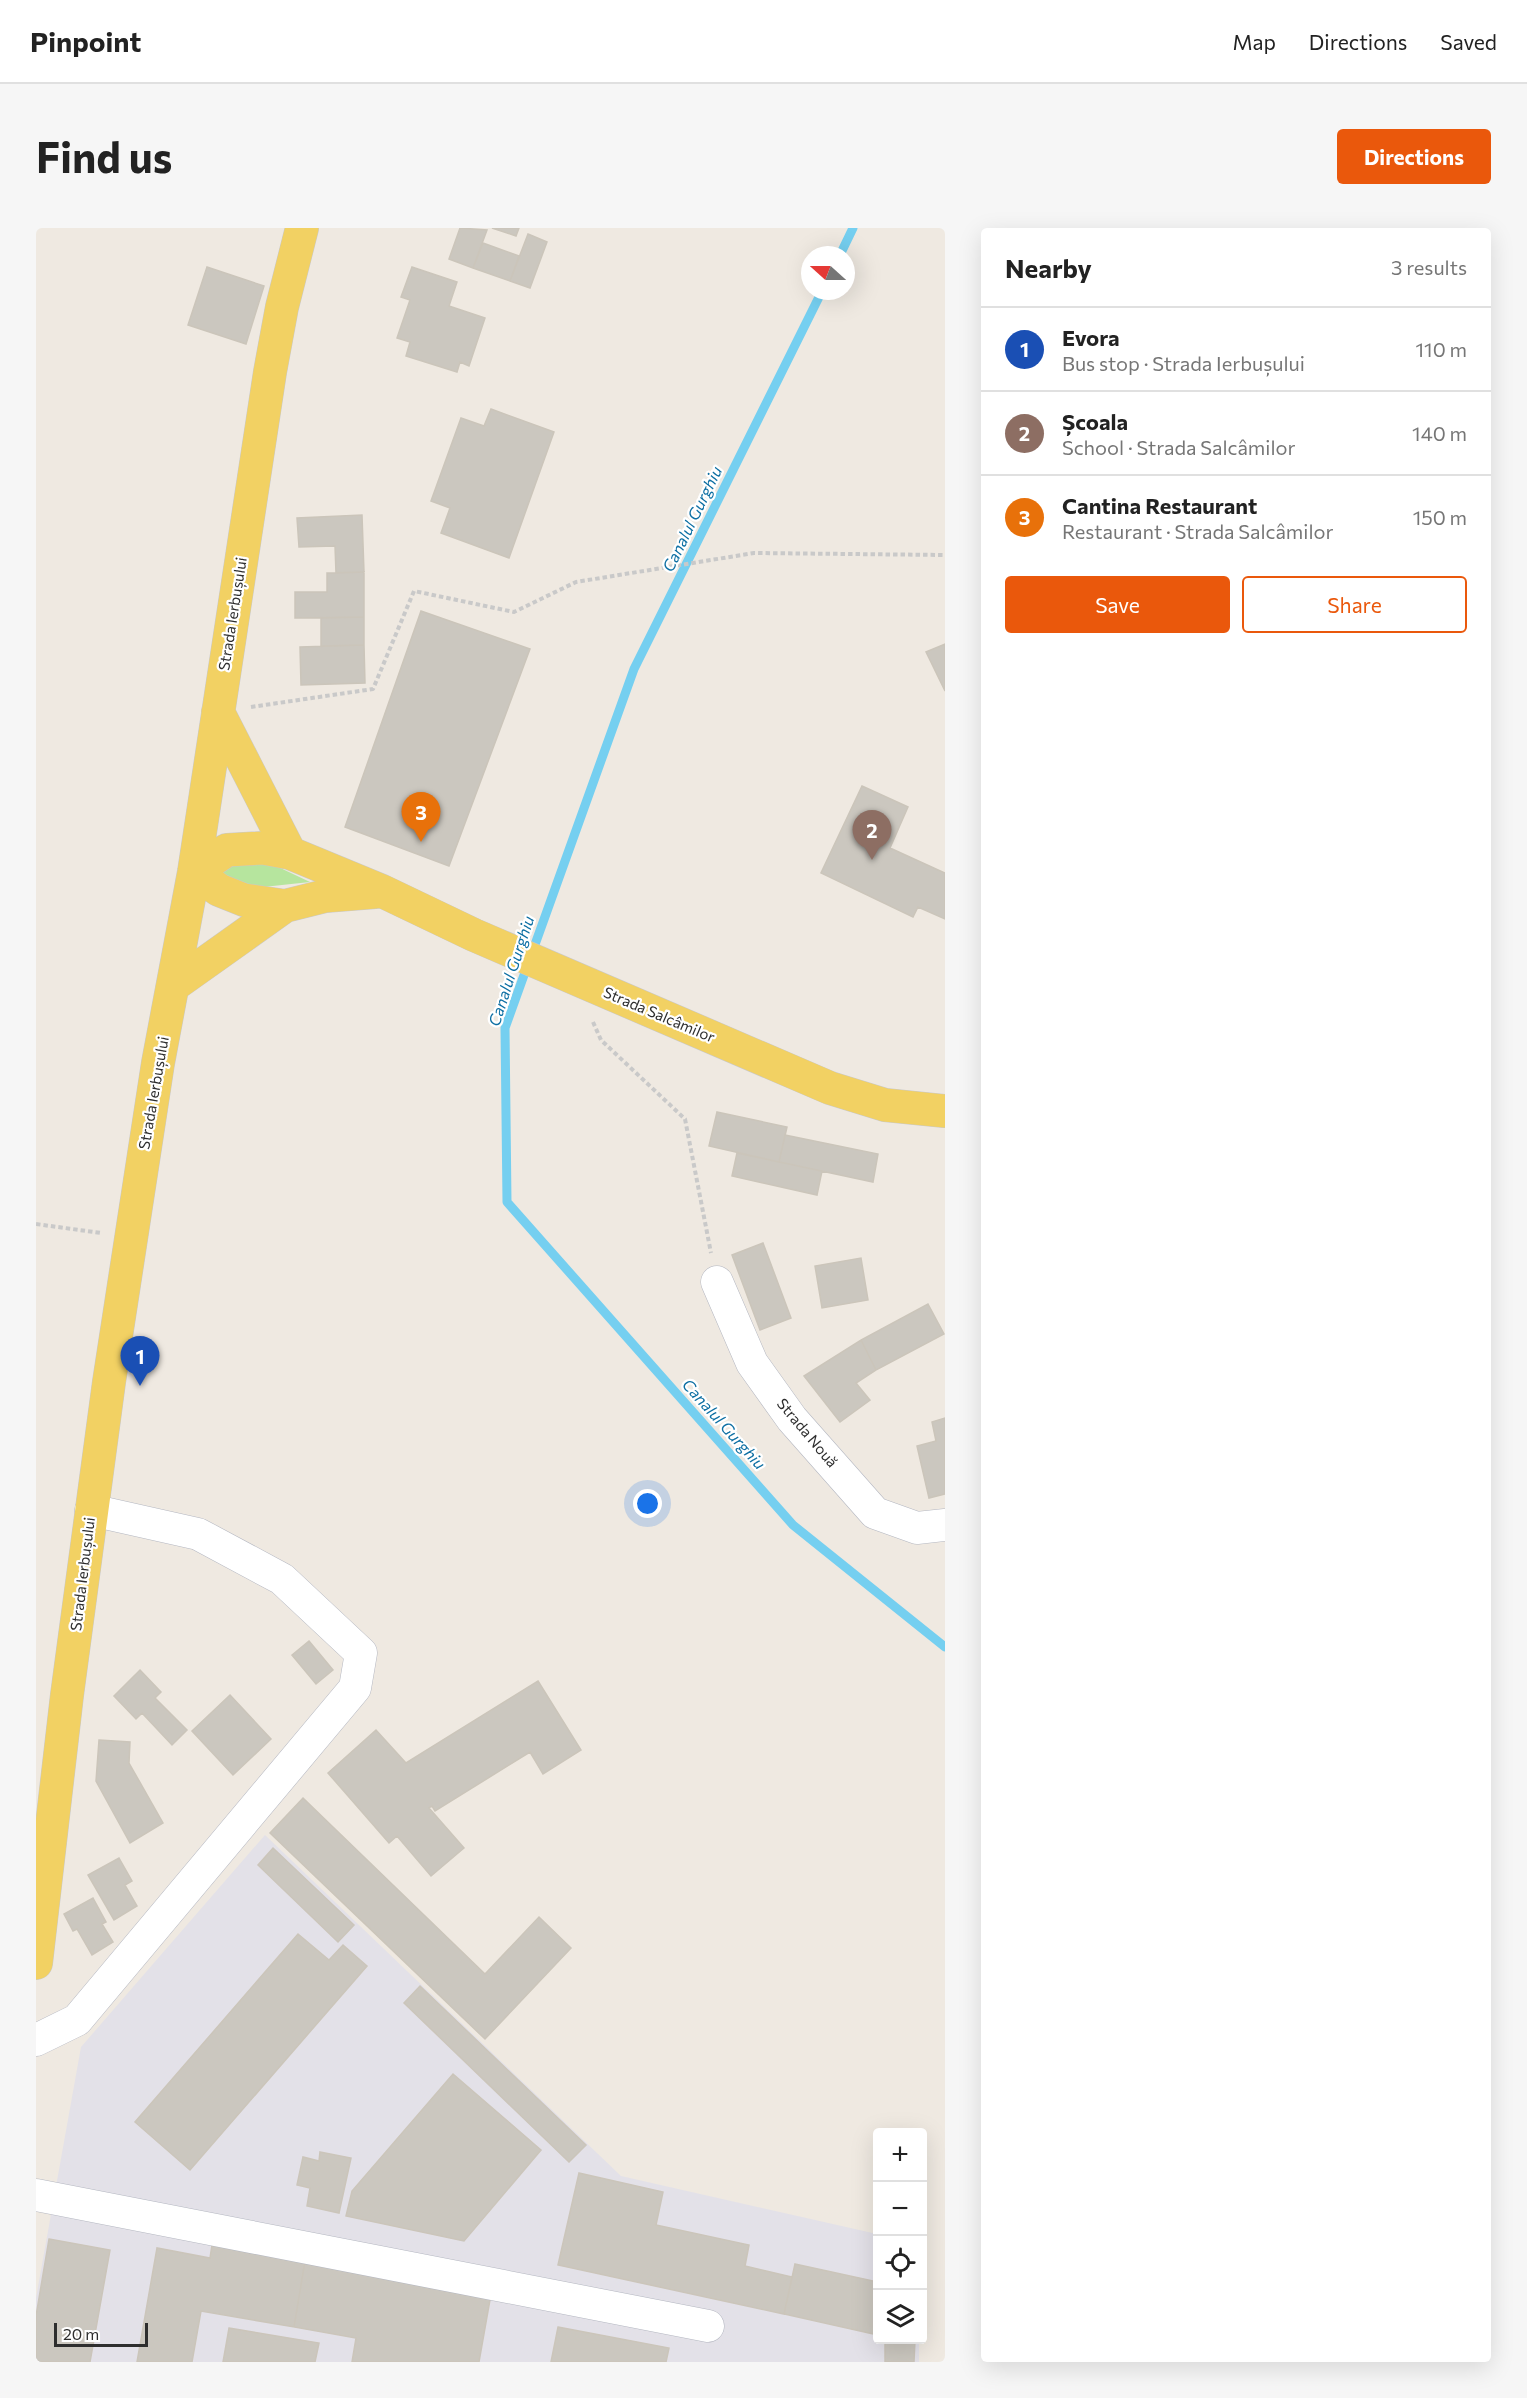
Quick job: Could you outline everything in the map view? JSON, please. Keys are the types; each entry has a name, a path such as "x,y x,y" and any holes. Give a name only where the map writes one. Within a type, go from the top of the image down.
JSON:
{"main road":[{"name":"Strada Ierbușului","path":"36,1963 91,1510 158,1063 194,872 270,372 282,307 302,228"},
{"path":"218,712 290,854"},
{"name":"Strada Salcâmilor","path":"194,872 227,850 263,848 290,854 382,891 474,936 830,1088 885,1105 945,1111"},
{"path":"194,872 219,890 244,900 285,906"},
{"path":"174,985 285,906 324,896 382,891"}],"street":[{"name":"Strada Nouă","path":"717,1282 752,1363 792,1419 875,1513 917,1528 945,1525"},
{"path":"36,2040 77,2020 355,1688 361,1653 282,1579 198,1534 91,1510"},
{"path":"36,2195 708,2326"}],"path":[{"path":"218,712 373,690 414,591 514,612 576,582 754,553 945,555"},
{"path":"592,1021 601,1040 685,1119 717,1282"},
{"path":"36,1224 110,1234"}],"shaded area":[{"path":"265,1835 621,2176 873,2233 873,2344 919,2344 919,2362 36,2362 36,2298 81,2047"}],"green space":[{"path":"234,861 274,865 310,882 254,888 219,872"}],"building":[{"path":"460,228 487,230 473,268 449,259"},
{"path":"492,228 519,228 516,236"},
{"path":"528,234 547,242 530,288 510,281"},
{"path":"483,243 519,256 510,281 473,268"},
{"path":"207,267 264,286 246,344 188,325"},
{"path":"412,267 457,282 449,306 485,318 469,366 460,362 457,372 406,356 410,342 397,338 410,300 401,297"},
{"path":"491,409 554,432 509,558 441,533 450,508 431,501 461,418 484,426"},
{"path":"362,515 364,572 336,573 335,546 299,547 297,518"},
{"path":"364,572 364,617 295,618 295,592 327,592 327,573"},
{"path":"421,611 530,649 449,866 345,827"},
{"path":"364,617 364,645 321,646 321,618"},
{"path":"945,644 945,691 926,652"},
{"path":"364,645 365,683 301,685 300,647"},
{"path":"862,786 908,807 890,848 945,873 945,919 918,907 913,917 821,873"},
{"path":"717,1112 787,1127 779,1162 709,1146"},
{"path":"785,1135 878,1154 873,1182 779,1162"},
{"path":"737,1153 822,1171 817,1195 732,1176"},
{"path":"763,1243 791,1318 760,1330 732,1255"},
{"path":"861,1258 868,1300 822,1308 815,1266"},
{"path":"928,1304 944,1334 876,1370 861,1340"},
{"path":"861,1340 876,1370 856,1383 870,1400 840,1422 804,1376"},
{"path":"945,1418 945,1494 929,1498 917,1446 936,1441 932,1422"},
{"path":"309,1641 333,1670 316,1684 292,1655"},
{"path":"140,1670 161,1692 155,1698 187,1730 172,1745 142,1713 136,1719 114,1696"},
{"path":"538,1681 581,1750 543,1774 530,1752 435,1811 432,1806 429,1808 464,1848 431,1876 397,1836 389,1843 328,1773 376,1730 406,1763"},
{"path":"230,1695 271,1739 233,1775 192,1731"},
{"path":"99,1740 130,1742 129,1763 163,1823 130,1843 96,1781"},
{"path":"303,1798 485,1974 539,1917 571,1948 485,2039 270,1833"},
{"path":"273,1848 354,1925 338,1942 258,1865"},
{"path":"119,1858 132,1881 125,1885 137,1906 114,1920 88,1875"},
{"path":"93,1898 106,1922 102,1924 113,1942 92,1955 77,1929 73,1931 64,1914"},
{"path":"298,1934 329,1960 343,1945 367,1966 190,2170 135,2122"},
{"path":"420,1986 586,2145 569,2162 404,2003"},
{"path":"453,2074 541,2150 464,2241 346,2216 352,2191"},
{"path":"320,2152 351,2158 339,2213 307,2206 310,2188 297,2185 303,2157 319,2161"},
{"path":"579,2173 663,2192 656,2225 749,2245 745,2266 792,2277 784,2314 558,2265"},
{"path":"49,2239 110,2250 90,2362 36,2362 36,2316"},
{"path":"212,2245 305,2261 294,2327 201,2311 192,2362 137,2362 157,2248 210,2258"},
{"path":"305,2261 491,2294 479,2362 352,2362 356,2338 294,2327"},
{"path":"795,2264 873,2281 873,2334 784,2314"},
{"path":"558,2327 669,2348 666,2362 551,2362"},
{"path":"229,2328 319,2343 315,2362 223,2362"},
{"path":"885,2344 915,2344 914,2362 885,2362"}],"waterway":[{"name":"Canalul Gurghiu","path":"844,246 853,228"},
{"name":"Canalul Gurghiu","path":"818,300 634,669 505,1028 507,1202 793,1525 945,1647"}],"place":[{"name":"Cantina Restaurant","path":"421,842"},
{"name":"Școala","path":"872,860"},
{"name":"Evora","path":"140,1386"}]}
